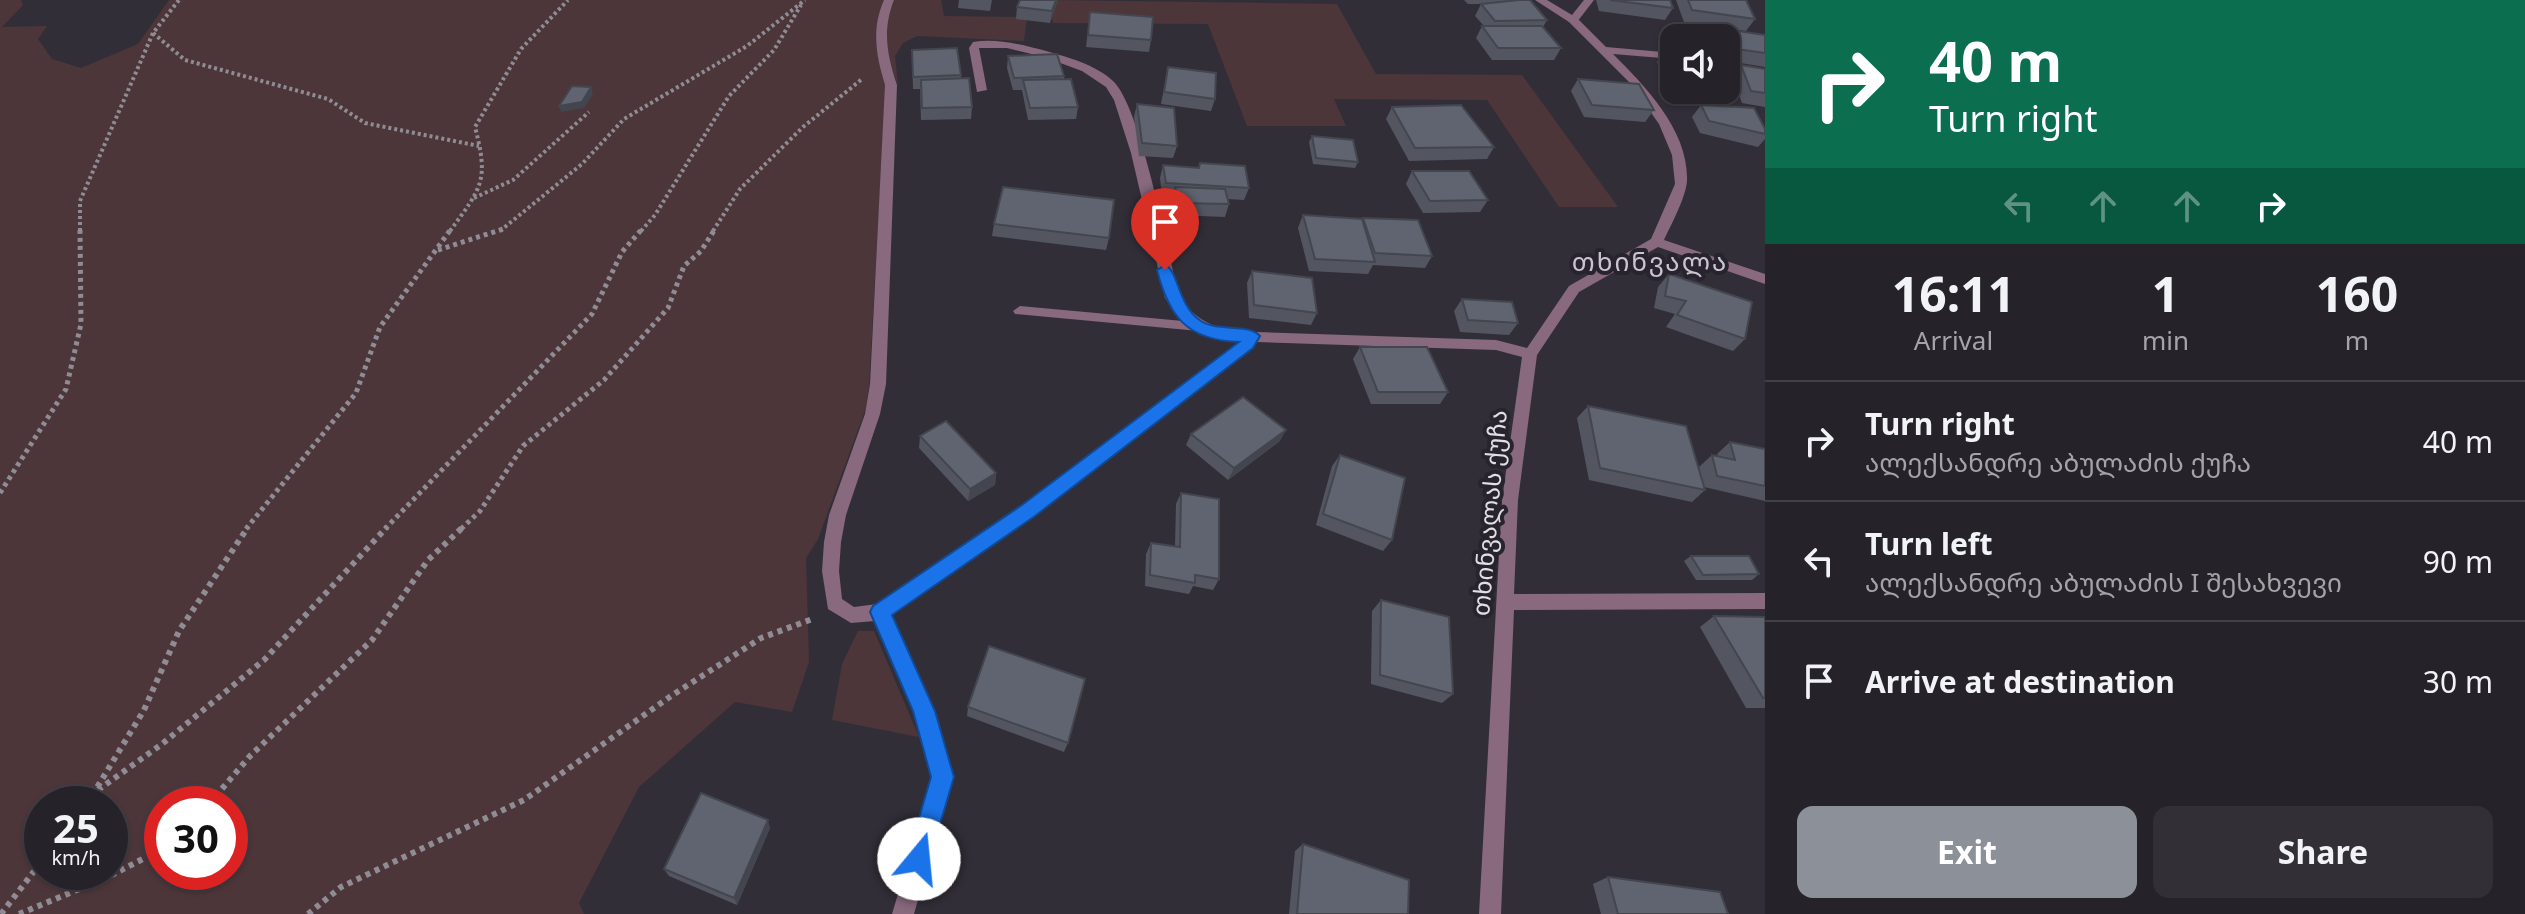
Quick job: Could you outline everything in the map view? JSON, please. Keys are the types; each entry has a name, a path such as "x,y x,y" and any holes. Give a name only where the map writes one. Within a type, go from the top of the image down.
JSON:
{"street":[{"path":"889,0 879,22 883,59 891,85 878,384 875,411 830,537 829,574 834,603 851,615 880,612 1029,511 1247,344 1252,336"},
{"path":"1540,0 1573,20 1604,50 1634,81 1665,124 1678,155 1681,184 1657,242 1765,279"},
{"path":"1573,20 1589,0"},
{"path":"981,90 974,48 977,44 990,42 1052,56 1100,76 1112,85 1128,128 1172,298 1182,314 1197,327"},
{"path":"1604,50 1660,55"},
{"path":"1740,72 1765,79"},
{"name":"თხინვალას ქუჩა","path":"1490,914 1510,500 1530,354 1574,289 1657,242"},
{"path":"1020,311 1197,327 1227,336 1496,345 1530,354"},
{"path":"1507,602 1765,601"},
{"path":"880,612 924,711 943,777 903,914"}],"path":[{"path":"0,493 66,389 81,324 80,201 153,33 179,0"},
{"path":"100,786 144,710 179,631 240,537 356,393 380,327 473,199 485,167 475,127 521,49 568,0"},
{"path":"437,250 498,233 582,164 624,119 747,46 759,33 782,22 803,2"},
{"path":"104,786 162,744 264,660 429,482 592,314 622,252 655,215 729,96 774,50 803,2"},
{"path":"153,33 185,60 328,99 365,123 479,146"},
{"path":"224,786 250,756 372,640 428,560 480,511 523,446 604,380 668,308 684,266 701,251 740,189 803,127 883,59"},
{"path":"473,199 513,180 589,112"},
{"path":"308,914 341,887 524,800 671,696 761,638 802,620 851,615"},
{"path":"19,914 106,878 144,858"},
{"path":"1,914 24,884"}],"shaded area":[{"path":"0,0 21,0 23,5 2,27 47,26 38,39 52,59 81,68 138,44 169,0 888,0 876,32 877,51 886,85 869,386 866,408 818,539 806,558 809,662 792,712 735,702 639,787 579,903 584,914 0,914"},
{"path":"894,0 941,0 944,16 1027,17 1024,41 917,36 903,43 895,56 898,86 885,43 886,23"},
{"path":"1048,0 1337,4 1376,74 1522,75 1618,207 1559,207 1487,100 1334,99 1346,126 1247,126 1208,24 1053,23"},
{"path":"858,631 874,631 919,737 832,720 842,664"}],"building":[{"path":"1020,0 1056,0 1052,11 1017,7"},
{"path":"1530,0 1547,20 1495,21 1481,4"},
{"path":"1610,0 1670,0 1673,8"},
{"path":"1688,0 1746,0 1755,19 1692,10"},
{"path":"1090,12 1153,17 1151,40 1088,35"},
{"path":"1482,26 1542,26 1561,48 1498,48"},
{"path":"1740,31 1765,35 1765,53 1740,49"},
{"path":"957,48 961,75 913,77 912,50"},
{"path":"1057,54 1064,76 1014,78 1008,56"},
{"path":"1741,65 1765,69 1765,93 1751,91"},
{"path":"1168,67 1216,73 1215,99 1164,92"},
{"path":"969,78 972,107 922,108 921,80"},
{"path":"1071,79 1078,107 1030,108 1023,80"},
{"path":"1578,79 1639,84 1654,110 1592,105"},
{"path":"572,86 591,87 582,102 559,106"},
{"path":"1137,104 1174,108 1177,146 1142,143"},
{"path":"1461,105 1494,147 1415,148 1392,107"},
{"path":"1701,105 1754,108 1765,134 1709,121"},
{"path":"1312,136 1353,140 1358,162 1316,158"},
{"path":"1200,163 1245,166 1249,188 1166,183 1163,165 1199,168"},
{"path":"1412,171 1469,171 1488,200 1430,201"},
{"path":"1003,187 1114,200 1109,238 994,224"},
{"path":"1175,187 1225,189 1229,204 1178,203"},
{"path":"1303,215 1362,219 1375,262 1315,259"},
{"path":"1363,218 1418,220 1432,256 1375,253"},
{"path":"1252,271 1312,278 1317,313 1254,305"},
{"path":"1669,274 1752,302 1745,339 1677,315 1686,301 1665,296"},
{"path":"1462,299 1512,302 1518,323 1468,320"},
{"path":"1360,347 1427,347 1448,392 1378,392"},
{"path":"1243,397 1286,430 1234,468 1191,434"},
{"path":"1588,406 1686,426 1705,490 1600,468"},
{"path":"946,421 996,473 970,489 920,436"},
{"path":"1730,442 1765,449 1765,486 1717,476 1712,455 1735,460"},
{"path":"1340,455 1405,478 1392,540 1323,514"},
{"path":"1181,493 1219,499 1219,579 1195,575 1195,583 1150,575 1151,543 1180,547"},
{"path":"1691,556 1749,556 1759,574 1703,575"},
{"path":"1381,600 1449,617 1453,694 1380,675"},
{"path":"1714,616 1765,617 1765,698 1763,698"},
{"path":"989,646 1085,679 1068,743 968,707"},
{"path":"701,793 768,820 734,898 664,869"},
{"path":"1303,844 1409,880 1408,914 1297,914"},
{"path":"1608,877 1720,892 1728,914 1618,914"}],"district":[{"name":"თხინვალა","path":"1650,262"}],"route":[{"path":"919,859 943,777 924,711 880,612 1029,511 1247,344 1252,336 1227,336 1197,327 1182,314 1172,298 1165,270"}]}
